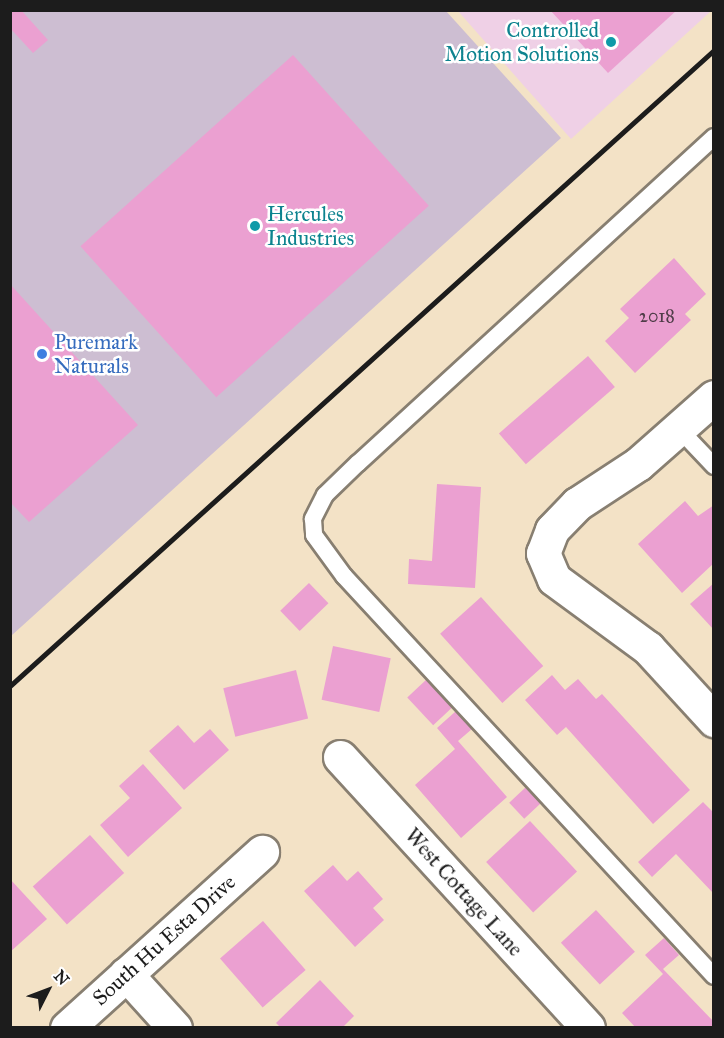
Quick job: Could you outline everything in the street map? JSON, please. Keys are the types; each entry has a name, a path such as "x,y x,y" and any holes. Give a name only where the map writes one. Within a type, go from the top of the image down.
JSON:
{"street":[{"path":"714,397 680,430 577,504 552,530 543,553 554,579 648,648 714,720"},
{"name":"West Cottage Lane","path":"340,757 588,1028"},
{"name":"South Hu Esta Drive","path":"67,1028 262,852"},
{"path":"126,974 176,1028"}],"lane":[{"path":"714,137 325,495 313,519 314,535 344,576 714,976"},
{"path":"680,430 714,466"}],"shaded area":[{"path":"11,11 446,11 561,138 11,636"},
{"path":"458,11 711,11 571,139"}],"building":[{"path":"10,10 21,10 48,40 33,53 10,28"},
{"name":"Controlled Motion Solutions","path":"550,10 677,10 608,73"},
{"name":"Hercules Industries","path":"293,55 429,206 216,397 80,246"},
{"path":"674,258 706,294 685,314 691,320 635,373 605,341 629,318 620,309"},
{"name":"Puremark Naturals","path":"10,284 138,425 29,522 10,502"},
{"path":"588,356 615,387 526,464 499,433"},
{"path":"437,484 481,487 475,588 408,584 409,559 432,561"},
{"path":"685,501 698,516 714,505 714,563 682,593 638,544"},
{"path":"309,583 328,603 300,631 280,611"},
{"path":"714,583 714,630 690,604"},
{"path":"481,597 543,666 502,703 440,634"},
{"path":"333,646 391,658 379,712 322,700"},
{"path":"296,670 308,719 235,737 223,688"},
{"path":"552,675 565,690 578,679 596,699 602,694 690,790 653,824 566,727 557,735 525,700"},
{"path":"427,679 453,707 433,725 407,697"},
{"path":"456,711 472,729 458,741 507,797 461,838 415,785 455,749 437,728"},
{"path":"178,725 194,743 210,729 229,750 184,790 149,751"},
{"path":"143,764 182,808 128,857 100,825 130,798 119,786"},
{"path":"526,787 541,803 524,819 509,803"},
{"path":"703,802 714,813 714,894 676,854 652,877 638,862"},
{"path":"530,821 577,871 533,912 486,862"},
{"path":"90,835 124,873 67,924 33,887"},
{"path":"333,865 347,881 358,871 383,899 373,908 384,920 355,947 304,891"},
{"path":"10,879 47,919 10,952"},
{"path":"596,910 635,952 600,984 561,943"},
{"path":"263,921 306,970 263,1007 220,958"},
{"path":"664,938 679,955 663,969 714,1022 711,1028 636,1028 622,1013 663,974 645,955"},
{"path":"320,980 354,1016 342,1028 281,1028 276,1023"}],"railway":[{"path":"10,686 714,50"}],"place":[{"name":"Controlled Motion Solutions","path":"611,42"},
{"name":"Hercules Industries","path":"255,226"},
{"name":"Puremark Naturals","path":"42,354"}]}
